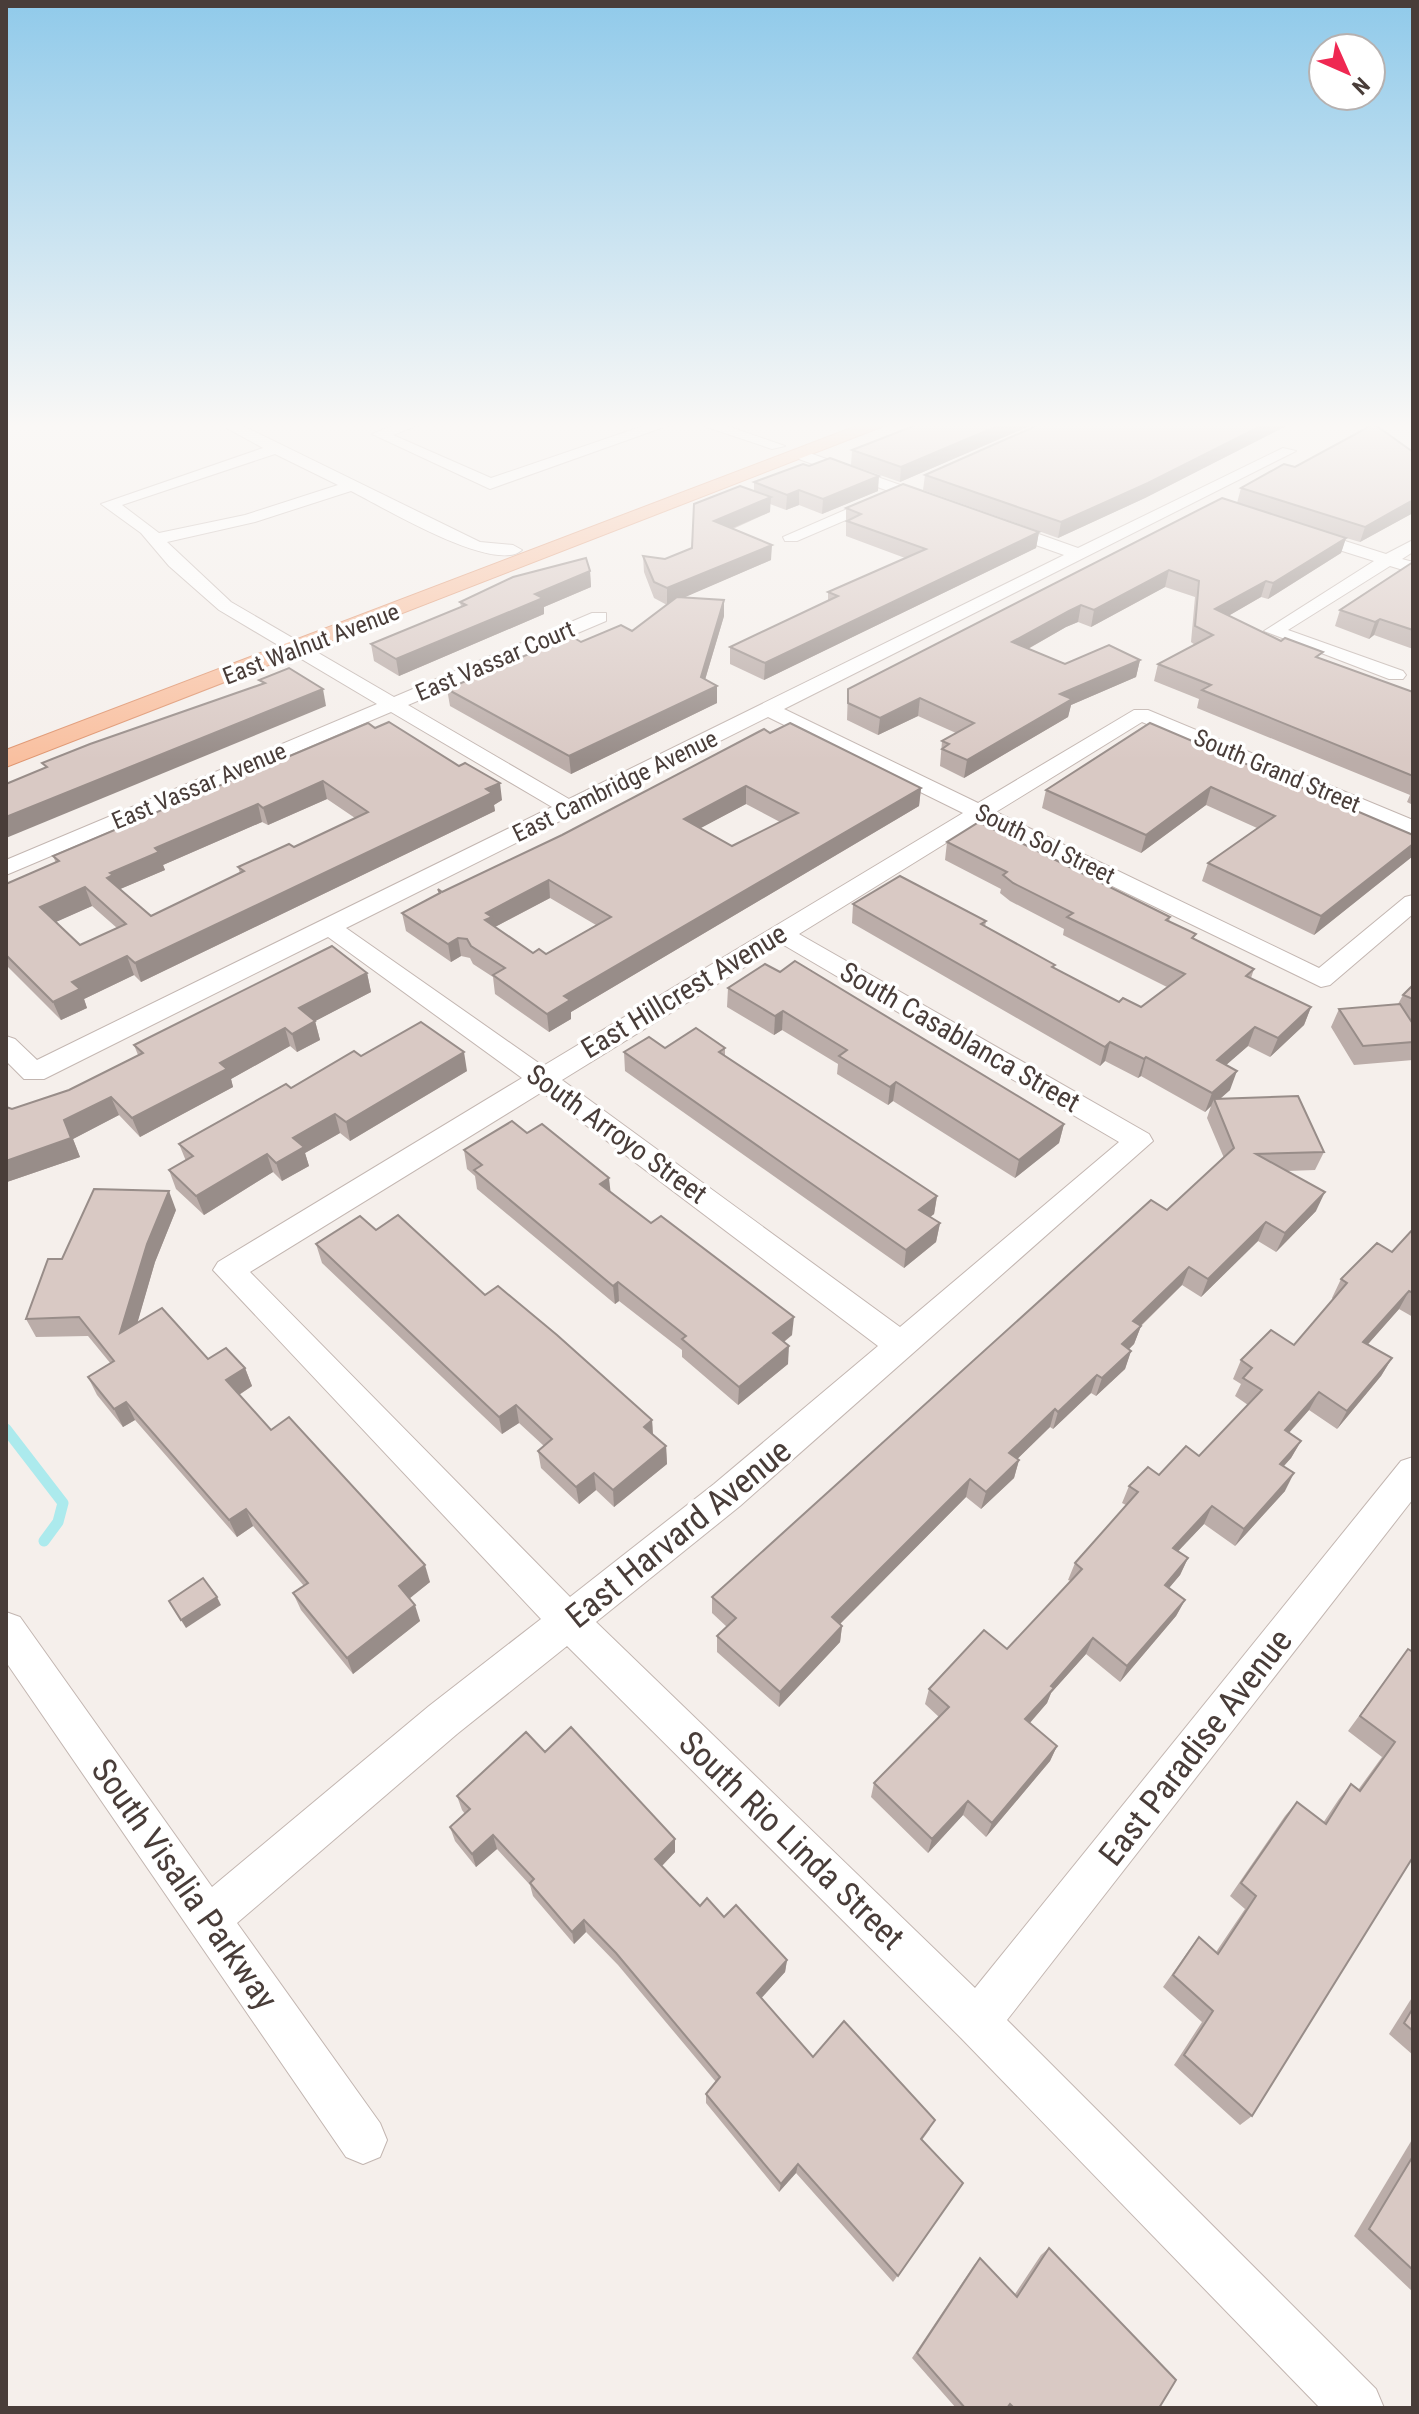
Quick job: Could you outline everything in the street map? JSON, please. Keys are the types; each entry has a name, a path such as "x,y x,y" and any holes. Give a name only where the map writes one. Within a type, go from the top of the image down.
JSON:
{"main road":[{"name":"East Walnut Avenue","path":"6,759 569,535"},
{"name":"East Walnut Avenue","path":"524,554 581,535"},
{"name":"East Walnut Avenue","path":"6,745 289,645"}],"street":[{"path":"152,535 175,562 225,606 571,809"},
{"path":"155,539 175,535"},
{"path":"452,535 476,547 524,554"},
{"path":"791,537 797,535"},
{"path":"1024,535 1080,555"},
{"name":"East Cambridge Avenue","path":"6,1045 34,1073 1121,535"},
{"path":"1310,535 1413,568"},
{"path":"1396,675 1273,631 1413,545"},
{"name":"East Vassar Court","path":"392,705 599,617"},
{"name":"East Vassar Avenue","path":"6,868 392,705"},
{"name":"South Sol Street","path":"769,710 1321,979 1413,902"},
{"name":"East Hillcrest Avenue","path":"229,1270 1141,714"},
{"name":"South Grand Street","path":"1141,714 1413,828"},
{"name":"South Arroyo Street","path":"329,927 541,1078 902,1346"},
{"name":"South Casablanca Street","path":"780,933 1139,1141"},
{"name":"East Harvard Avenue","path":"210,1917 443,1720 570,1623 902,1346 1139,1141"},
{"name":"South Rio Linda Street","path":"229,1270 570,1623 977,2022 1357,2408"},
{"name":"East Paradise Avenue","path":"977,2022 1413,1472"},
{"name":"South Visalia Parkway","path":"6,1630 210,1917 363,2140"}],"building":[{"path":"693,535 747,535 772,545 667,588 654,582 643,556 665,559 692,548"},
{"path":"886,535 1033,535 765,663 730,647 838,596 828,592 926,549"},
{"path":"1150,535 1336,535 1346,538 1273,583 1266,581 1215,609 1281,641 1285,638 1323,652 1316,657 1413,692 1413,776 1202,690 1211,685 1158,664 1213,635 1195,626 1199,581 1169,570 1094,610 1081,605 1012,642 1065,664 1109,645 1140,660 1060,694 1072,699 967,760 942,749 949,744 942,741 974,723 920,698 880,718 848,703 848,689"},
{"path":"586,558 590,571 535,594 543,598 396,659 371,644 466,605 460,602 513,577"},
{"path":"1413,562 1413,630 1340,610"},
{"path":"677,597 724,600 701,677 717,686 569,756 447,689 571,636 581,642 621,625 632,631"},
{"path":"289,668 323,689 6,817 6,784 47,767 42,763 265,683 259,680"},
{"path":"389,722 459,766 465,763 500,783 486,789 492,793 135,963 127,956 72,982 80,989 53,1002 6,955 6,884 59,861 53,856 368,723 375,728","holes":["323,781 368,812 294,847 289,844 238,867 244,871 151,916 107,878 113,875 110,873 159,852 155,848 258,804 263,808","85,887 126,924 80,945 40,907"]},
{"path":"790,723 921,788 564,996 570,1000 547,1014 493,975 505,968 471,946 467,939 458,938 448,944 402,913 440,893 438,889 442,892 562,835 764,729 770,733","holes":["746,786 798,813 732,846 684,819","549,880 611,917 546,954 539,949 533,953 485,920 492,917 486,913"]},
{"path":"1150,723 1413,835 1413,844 1321,916 1208,863 1275,816 1211,787 1146,835 1046,790"},
{"path":"979,822 1170,917 1166,920 1196,934 1192,938 1254,969 1246,976 1311,1007 1278,1038 1255,1027 1217,1060 1237,1071 1212,1093 1146,1057 1144,1059 1110,1042 1105,1047 853,904 900,876 986,921 981,924 1055,965 1052,967 1119,1002 1123,998 1141,1007 1185,974 1067,917 1073,913 1013,883 1003,875 1007,872 947,842"},
{"path":"332,946 367,973 299,1008 315,1021 292,1034 285,1028 220,1063 227,1069 132,1118 111,1097 64,1120 71,1138 6,1161 6,1107 12,1109 69,1090 143,1053 134,1045"},
{"path":"795,961 1064,1124 1019,1160 896,1082 890,1087 839,1056 847,1050 783,1011 775,1016 728,988 765,964 780,972"},
{"path":"1413,985 1413,999 1403,995"},
{"path":"1400,1004 1413,1024 1413,1042 1363,1046 1339,1009"},
{"path":"421,1022 464,1052 346,1122 335,1114 293,1138 304,1147 276,1163 267,1154 196,1196 169,1170 193,1156 179,1144 286,1084 291,1088 354,1051 361,1056"},
{"path":"696,1028 725,1048 719,1052 937,1196 919,1210 940,1223 906,1250 624,1052 649,1037 665,1048"},
{"path":"1298,1096 1324,1152 1256,1154 1325,1192 1285,1233 1266,1222 1208,1279 1189,1267 1133,1321 1141,1326 1122,1344 1131,1351 1102,1378 1097,1375 1058,1412 1055,1409 1009,1453 1019,1460 986,1492 970,1479 832,1617 842,1626 780,1692 717,1636 736,1618 712,1597 1151,1200 1167,1210 1234,1148 1214,1099"},
{"path":"512,1121 527,1133 542,1124 609,1178 600,1184 651,1223 661,1216 794,1317 773,1333 789,1346 739,1387 682,1339 686,1336 618,1282 613,1286 474,1170 482,1165 464,1150"},
{"path":"94,1189 169,1191 147,1244 120,1333 162,1308 208,1359 226,1348 245,1368 226,1380 271,1430 289,1417 425,1565 399,1586 415,1605 347,1658 293,1593 308,1583 246,1509 229,1520 126,1402 114,1409 88,1377 114,1361 79,1317 26,1319 48,1259 62,1259"},
{"path":"398,1215 485,1295 498,1286 557,1335 652,1420 644,1427 666,1446 613,1490 594,1473 576,1487 538,1451 552,1439 516,1405 499,1417 316,1244 360,1216 376,1230"},
{"path":"1413,1229 1413,1293 1409,1291 1363,1342 1392,1358 1347,1411 1319,1392 1285,1430 1301,1441 1280,1464 1294,1473 1244,1529 1212,1506 1173,1548 1188,1558 1165,1585 1185,1600 1127,1666 1093,1638 1051,1686 1054,1688 1025,1719 1057,1746 992,1823 968,1801 932,1839 874,1783 949,1707 929,1689 984,1630 1007,1649 1082,1569 1075,1563 1138,1492 1129,1486 1148,1467 1159,1475 1186,1446 1199,1456 1262,1390 1243,1378 1252,1368 1241,1360 1271,1330 1294,1345 1347,1283 1341,1279 1377,1243 1392,1252"},
{"path":"203,1578 217,1597 181,1620 169,1601"},
{"path":"1408,1649 1413,1652 1413,1857 1252,2116 1184,2055 1213,2011 1173,1975 1199,1937 1218,1954 1256,1896 1241,1883 1297,1802 1326,1824 1351,1784 1360,1791 1395,1742 1360,1716"},
{"path":"571,1727 675,1839 655,1859 700,1906 707,1898 724,1917 736,1905 787,1960 757,1993 813,2057 844,2021 935,2120 921,2139 963,2183 898,2276 798,2164 781,2184 706,2094 720,2077 616,1953 584,1920 572,1932 530,1883 534,1879 493,1835 472,1854 450,1827 470,1809 457,1796 526,1732 545,1752"},
{"path":"1413,2008 1413,2031 1404,2023"},
{"path":"1413,2156 1413,2270 1369,2229"},
{"path":"1049,2248 1176,2380 1159,2408 1014,2408 1010,2404 1007,2408 965,2408 917,2353 980,2258 1017,2297"}],"waterway":[{"path":"6,1429 63,1503 58,1522 44,1541"}]}
